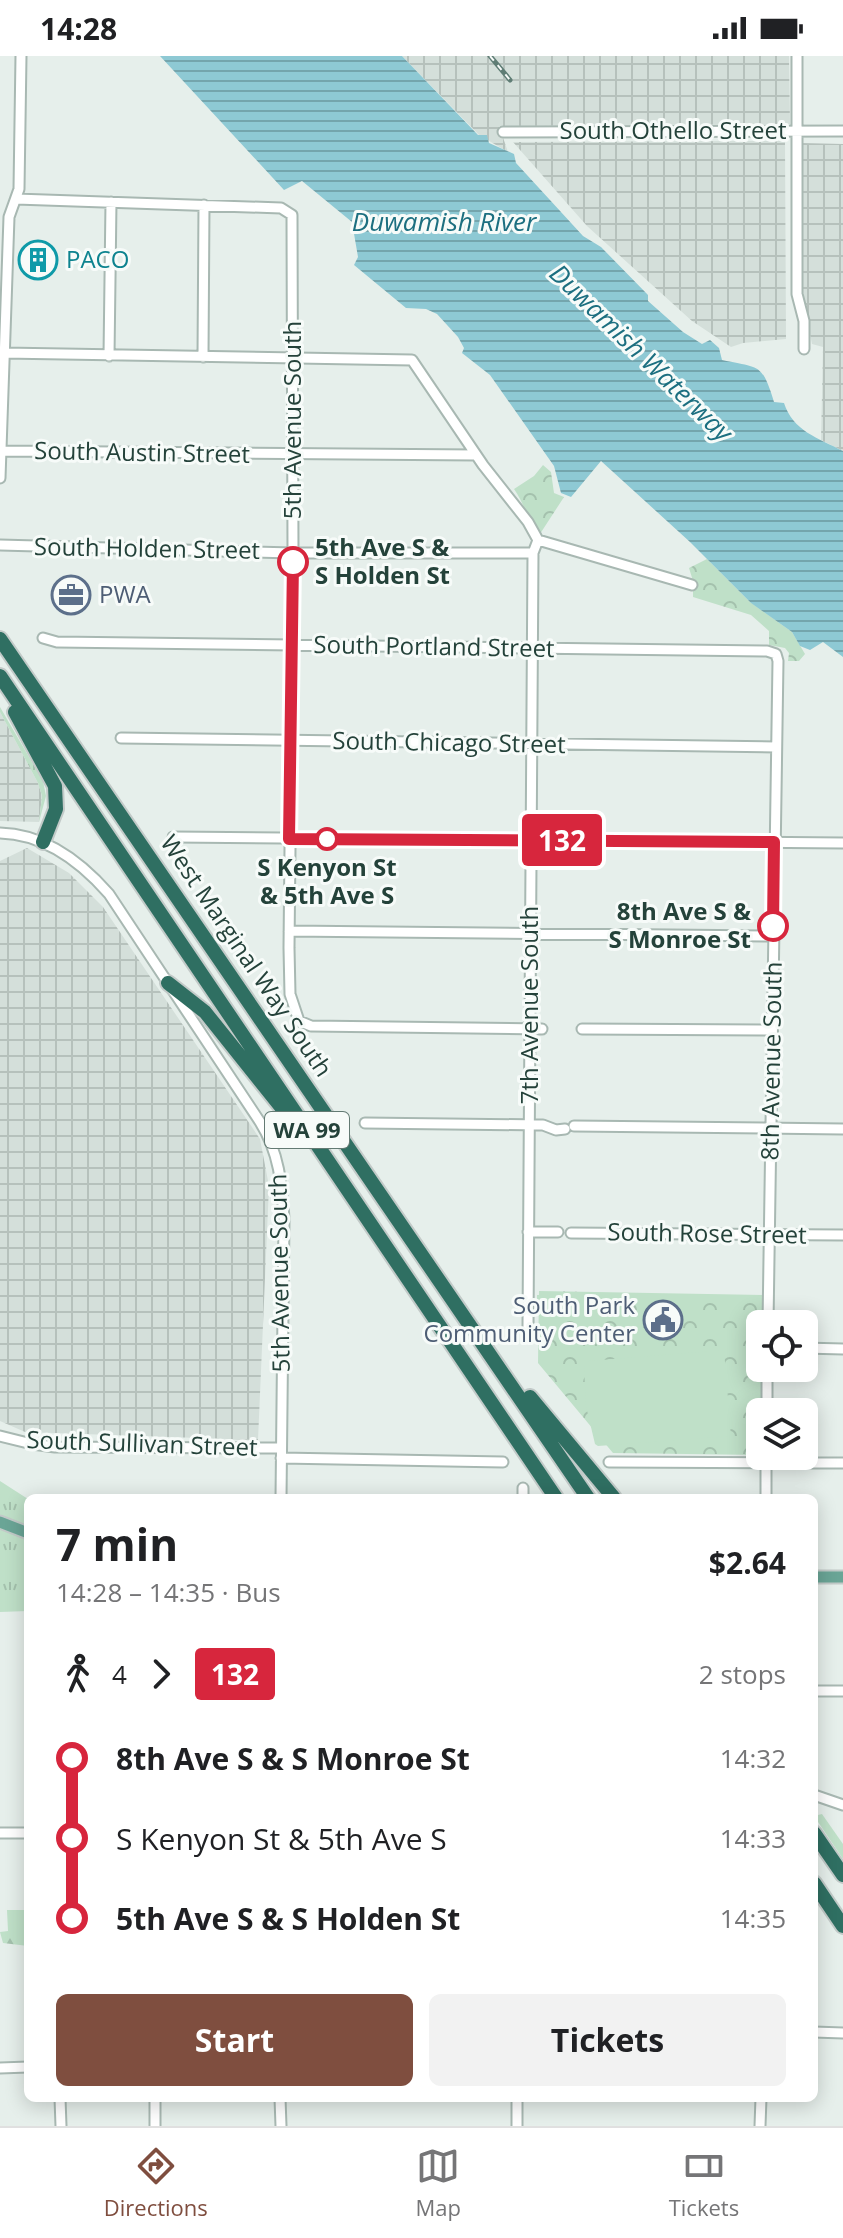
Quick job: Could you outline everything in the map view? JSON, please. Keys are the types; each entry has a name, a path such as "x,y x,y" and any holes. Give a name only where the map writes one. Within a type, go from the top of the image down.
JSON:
{"highway":[{"name":"West Marginal Way South","path":"0,639 585,1494"},
{"name":"West Marginal Way South","path":"0,676 553,1494"},
{"path":"0,684 55,786 56,809 43,842"},
{"path":"168,983 205,1012 231,1042 368,1220"},
{"path":"479,1336 611,1494"},
{"path":"818,1839 843,1875"},
{"path":"818,1889 843,1926"}],"main road":[{"path":"0,1522 24,1531"},
{"path":"0,1529 24,1538"},
{"path":"818,1577 843,1577"}],"street":[{"path":"0,478 9,211 19,189 21,56"},
{"path":"797,56 797,294 804,321 804,349"},
{"name":"South Othello Street","path":"503,132 843,131"},
{"path":"16,199 204,205 203,357"},
{"path":"109,356 111,202"},
{"name":"5th Avenue South","path":"204,205 281,208 290,212 294,224 289,931 290,994 295,1013 303,1025 311,1026 529,1029"},
{"path":"4,353 412,360 538,540 692,585"},
{"name":"South Austin Street","path":"1,451 476,455"},
{"name":"7th Avenue South","path":"528,1327 533,553 538,540"},
{"name":"South Holden Street","path":"0,545 293,553 533,553"},
{"name":"South Portland Street","path":"43,638 70,642 767,651 776,654"},
{"name":"8th Avenue South","path":"768,1310 776,654"},
{"name":"South Chicago Street","path":"121,738 776,747"},
{"name":"5th Avenue South","path":"0,833 19,834 43,842 79,864 109,894 260,1122 276,1155 284,1219 281,1494"},
{"path":"173,837 843,843"},
{"path":"289,931 773,936"},
{"path":"529,1029 542,1029"},
{"path":"582,1029 772,1030"},
{"path":"365,1123 569,1128 843,1129"},
{"path":"528,1232 558,1232"},
{"name":"South Rose Street","path":"571,1233 843,1235"},
{"path":"818,1348 843,1349"},
{"name":"South Sullivan Street","path":"1,1436 55,1447 503,1462"},
{"path":"609,1462 746,1460"},
{"path":"818,1462 843,1463"},
{"path":"766,1470 766,1494"},
{"path":"818,1691 843,1691"},
{"path":"818,1797 843,1805"},
{"path":"0,1833 24,1833"},
{"path":"818,2032 843,2033"},
{"path":"0,2068 24,2067"},
{"path":"60,2102 61,2126"},
{"path":"155,2102 155,2126"},
{"path":"280,2102 281,2126"},
{"path":"517,2102 517,2126"},
{"path":"760,2126 761,2102"}],"shaded area":[{"path":"402,56 789,56 790,124 499,126 508,152 479,135"},
{"path":"785,141 786,339 731,347 692,321 587,226 513,142"},
{"path":"802,143 843,144 843,451 821,440 823,347 812,344 802,294"},
{"path":"0,712 38,783 42,796 39,822 0,821"},
{"path":"27,848 69,873 103,907 260,1139 269,1186 258,1440 25,1432 0,1421 0,861"}],"green space":[{"path":"543,465 551,472 554,493 564,497 538,537 514,489 534,476"},
{"path":"707,559 750,602 792,632 805,654 799,661 788,661 789,653 785,648 769,645 769,631 751,615 693,597 689,568"},
{"path":"0,707 43,781 46,796 39,822 42,796 38,783"},
{"path":"539,1291 764,1295 764,1310 746,1310 746,1382 763,1382 762,1398 746,1398 746,1455 613,1453 538,1363"},
{"path":"537,1295 575,1295 575,1312 537,1312"},
{"path":"582,1295 626,1295 626,1319 583,1319"},
{"path":"724,1350 731,1436 595,1444 586,1406 584,1367 589,1361"},
{"path":"0,1481 24,1496 24,1611 0,1612"},
{"path":"822,1814 843,1844 843,1859 818,1822 818,1815"},
{"path":"7,1910 24,1910 24,1946 3,1943 0,1932 8,1931"}],"water":[{"name":"Duwamish River","path":"160,56 402,56 478,135 487,135 489,143 514,154 516,163 583,236 601,247 648,295 648,301 683,332 702,344 710,340 719,348 722,360 758,369 774,402 784,403 800,427 843,451 843,657 823,642 810,650 800,646 792,632 751,603 601,461 571,497 561,493 554,466 490,375 462,353 464,348 458,337 437,314 426,309 406,308 354,265 358,257 352,222 302,181 284,190"}],"railway":[{"path":"490,56 510,80"}],"bus line":[{"name":"132","path":"293,562 289,839 774,842 773,926"}],"place":[{"name":"PACO","path":"38,260"},
{"name":"5th Ave S & S Holden St","path":"293,562"},
{"name":"PWA","path":"71,595"},
{"name":"S Kenyon St & 5th Ave S","path":"327,839"},
{"name":"8th Ave S & S Monroe St","path":"773,926"},
{"name":"South Park Community Center","path":"663,1320"}],"water label":[{"name":"Duwamish Waterway","path":"641,353"}]}
